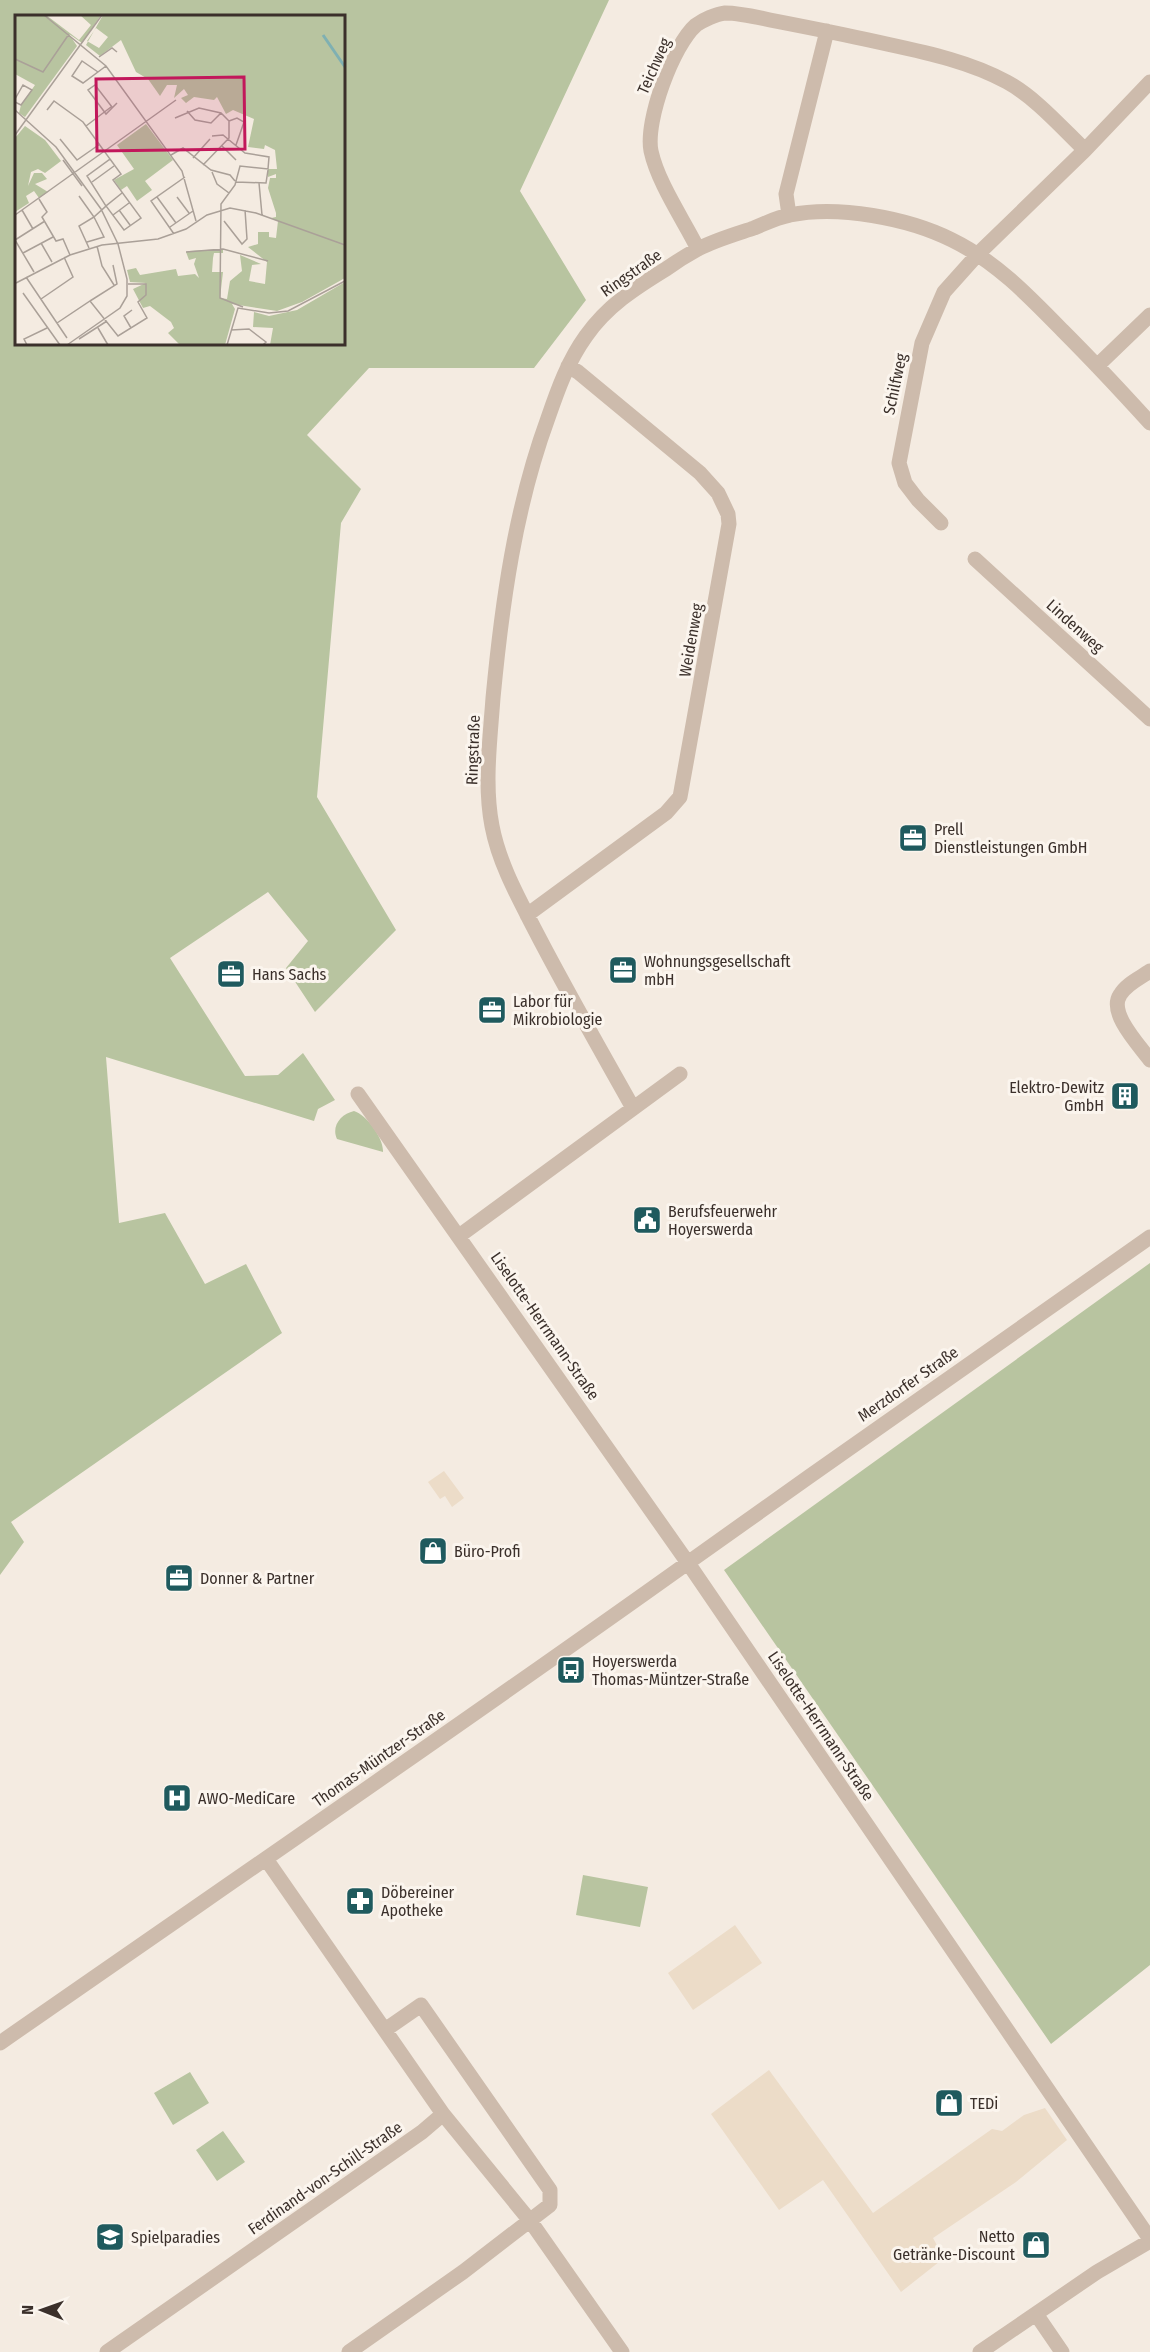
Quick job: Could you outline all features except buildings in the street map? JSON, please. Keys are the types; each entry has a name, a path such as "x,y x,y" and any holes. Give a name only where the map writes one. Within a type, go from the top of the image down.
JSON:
{"street":[{"name":"Teichweg","path":"698,249 659,172 651,150 650,125 656,103 683,41 695,26 706,19 724,13 827,31 935,55 975,67 1007,82 1023,93 1085,150"},
{"path":"789,215 786,194 827,31"},
{"path":"978,254 1085,150 1150,82"},
{"name":"Ringstraße","path":"527,915 498,853 491,823 489,773 491,727 510,565 524,492 534,457 568,366 585,337 603,315 624,296 698,249 789,215 847,213 872,216 933,232 978,254 1024,291 1150,423"},
{"name":"Schilfweg","path":"941,522 918,500 905,483 899,463 901,446 922,343 944,292 978,254"},
{"path":"1097,366 1150,315"},
{"name":"Weidenweg","path":"527,915 666,813 680,797 729,524 728,514 718,493 700,473 568,366"},
{"name":"Lindenweg","path":"975,559 1150,719"},
{"path":"527,915 633,1108"},
{"path":"1150,971 1126,988 1119,995 1116,1004 1118,1014 1150,1060"},
{"path":"459,1236 680,1074"},
{"name":"Liselotte-Herrmann-Straße","path":"358,1094 688,1563 1150,2240"},
{"name":"Merzdorfer Straße","path":"688,1563 878,1426 1150,1237"},
{"name":"Thomas-Müntzer-Straße","path":"0,2043 688,1563"},
{"path":"266,1859 443,2114 531,2222 622,2352"},
{"path":"349,2352 531,2222 550,2205 550,2190 421,2005 386,2030"},
{"name":"Ferdinand-von-Schill-Straße","path":"107,2352 422,2132 443,2114"},
{"path":"980,2352 1097,2272 1150,2240"},
{"path":"1036,2314 1062,2352"}],"green space":[{"path":"0,0 609,0 520,191 586,300 534,368 369,368 307,435 361,489 341,523 317,797 396,930 315,1012 286,968 308,941 268,892 170,958 245,1076 278,1075 303,1053 335,1100 318,1109 314,1121 106,1057 119,1223 165,1213 205,1284 246,1264 282,1333 11,1522 24,1542 0,1575"},
{"path":"354,1111 364,1117 374,1128 381,1141 383,1152 337,1139 335,1130 338,1121"},
{"path":"1150,1263 1150,1965 1051,2044 724,1570"},
{"path":"583,1875 648,1887 640,1927 576,1915"},
{"path":"190,2072 209,2103 173,2125 154,2093"},
{"path":"223,2131 245,2162 217,2181 196,2150"}],"shaded area":[{"path":"444,1471 464,1498 452,1507 445,1496 440,1499 428,1482"},
{"path":"735,1925 762,1963 693,2010 668,1973"},
{"path":"769,2070 873,2213 992,2129 1002,2131 1024,2115 1045,2108 1067,2140 1016,2182 933,2238 944,2258 901,2292 823,2180 779,2210 711,2114"}],"place":[{"name":"Prell Dienstleistungen GmbH","path":"913,838"},
{"name":"Wohnungsgesellschaft mbH","path":"623,970"},
{"name":"Hans Sachs","path":"231,974"},
{"name":"Labor für Mikrobiologie","path":"492,1010"},
{"name":"Elektro-Dewitz GmbH","path":"1125,1096"},
{"name":"Berufsfeuerwehr Hoyerswerda","path":"647,1220"},
{"name":"Büro-Profi","path":"433,1551"},
{"name":"Donner & Partner","path":"179,1578"},
{"name":"Hoyerswerda Thomas-Müntzer-Straße","path":"571,1670"},
{"name":"AWO-MediCare","path":"177,1798"},
{"name":"Döbereiner Apotheke","path":"360,1901"},
{"name":"TEDi","path":"949,2103"},
{"name":"Spielparadies","path":"110,2237"},
{"name":"Netto Getränke-Discount","path":"1036,2245"}]}
